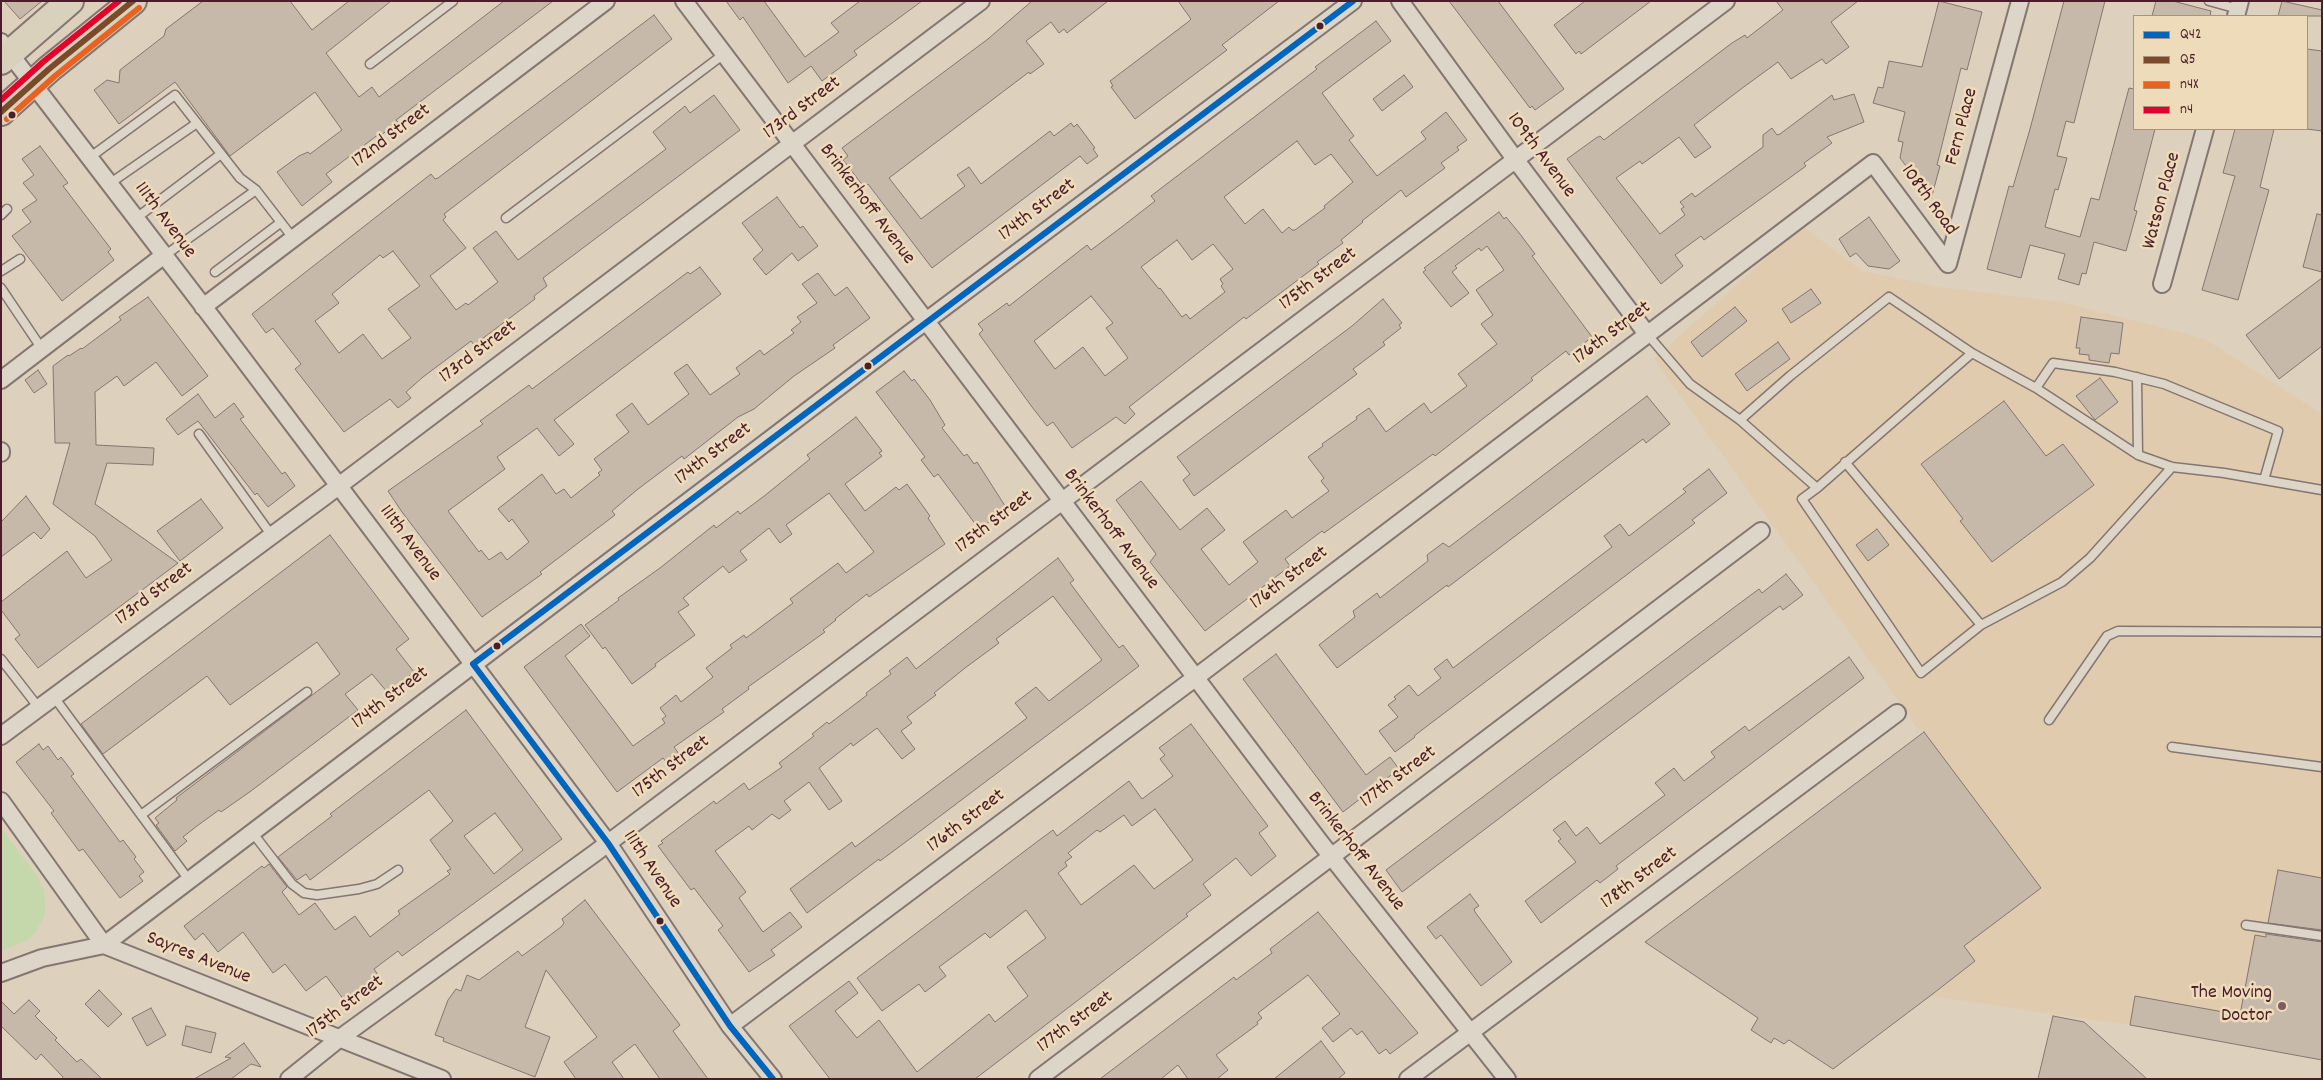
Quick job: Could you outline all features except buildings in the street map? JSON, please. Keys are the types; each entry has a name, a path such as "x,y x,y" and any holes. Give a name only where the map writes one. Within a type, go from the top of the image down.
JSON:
{"main road":[{"path":"4,52 70,1"},
{"path":"1,112 133,1"}],"street":[{"name":"172nd Street","path":"203,306 606,1"},
{"name":"Brinkerhoff Avenue","path":"684,1 927,320 1195,678 1331,856 1507,1079"},
{"name":"173rd Street","path":"1,736 339,486 981,1"},
{"name":"174th Street","path":"104,945 927,320 1353,1"},
{"name":"109th Avenue","path":"1400,1 1647,334"},
{"name":"175th Street","path":"289,1079 340,1038 608,843 1726,1"},
{"name":"Fern Place","path":"1948,264 2020,1"},
{"name":"111th Avenue","path":"4,52 32,85 203,306 608,843 730,1026 773,1079"},
{"name":"Watson Place","path":"2162,284 2205,130"},
{"name":"108th Road","path":"1873,163 1948,264"},
{"name":"176th Street","path":"730,1026 1195,678 1873,163"},
{"path":"1,380 163,256"},
{"name":"177th Street","path":"1038,1079 1762,531"},
{"name":"178th Street","path":"1408,1079 1897,713"},
{"path":"1,800 104,945 42,958 1,973"},
{"name":"Sayres Avenue","path":"104,945 442,1079"}],"lane":[{"path":"370,64 453,1"},
{"path":"2209,1 2238,9"},
{"path":"506,218 724,54"},
{"path":"89,158 172,95 178,97 240,178 256,190 293,238"},
{"path":"109,184 197,123"},
{"path":"135,219 221,154"},
{"path":"163,256 256,190"},
{"path":"215,272 280,223"},
{"path":"1,271 20,259"},
{"path":"1,288 42,349"},
{"path":"1740,420 1790,376 1889,298 1972,353 2036,388 2138,455 2172,467 2322,490"},
{"path":"1647,334 1690,384 1740,420 1818,488"},
{"path":"1972,353 1845,462 1818,488 1802,499 1921,672 1981,625 2062,582 2090,558 2172,467"},
{"path":"2036,388 2053,363 2164,384 2278,431 2264,480"},
{"path":"2137,378 2138,455"},
{"path":"199,434 272,536"},
{"path":"1845,462 1981,625"},
{"path":"2049,720 2107,636 2118,631 2322,632"},
{"path":"1,659 39,708"},
{"path":"141,815 306,692"},
{"path":"54,697 189,880"},
{"path":"2172,747 2322,768"},
{"path":"252,832 296,889 304,893 317,895 359,889 377,884 398,870"},
{"path":"2246,925 2322,936"}],"shaded area":[{"path":"1802,226 1862,271 1940,287 2062,302 2205,339 2322,414 2322,1060 2130,1025 1930,996 1975,961 1964,946 1924,732 1917,727 1654,359"}],"green space":[{"path":"1,828 38,877 44,891 45,915 35,933 28,940 1,951"}],"transit line":[{"name":"n4","path":"1,100 43,62 119,1"},
{"name":"Q5","path":"1,112 49,69 133,1"},
{"name":"Q42","path":"473,664 1353,1"},
{"name":"n4X","path":"7,119 55,76 139,8"},
{"name":"Q42","path":"473,664 608,843 730,1026 773,1079"}],"place":[{"name":"The Moving Doctor","path":"2282,1006"}]}
